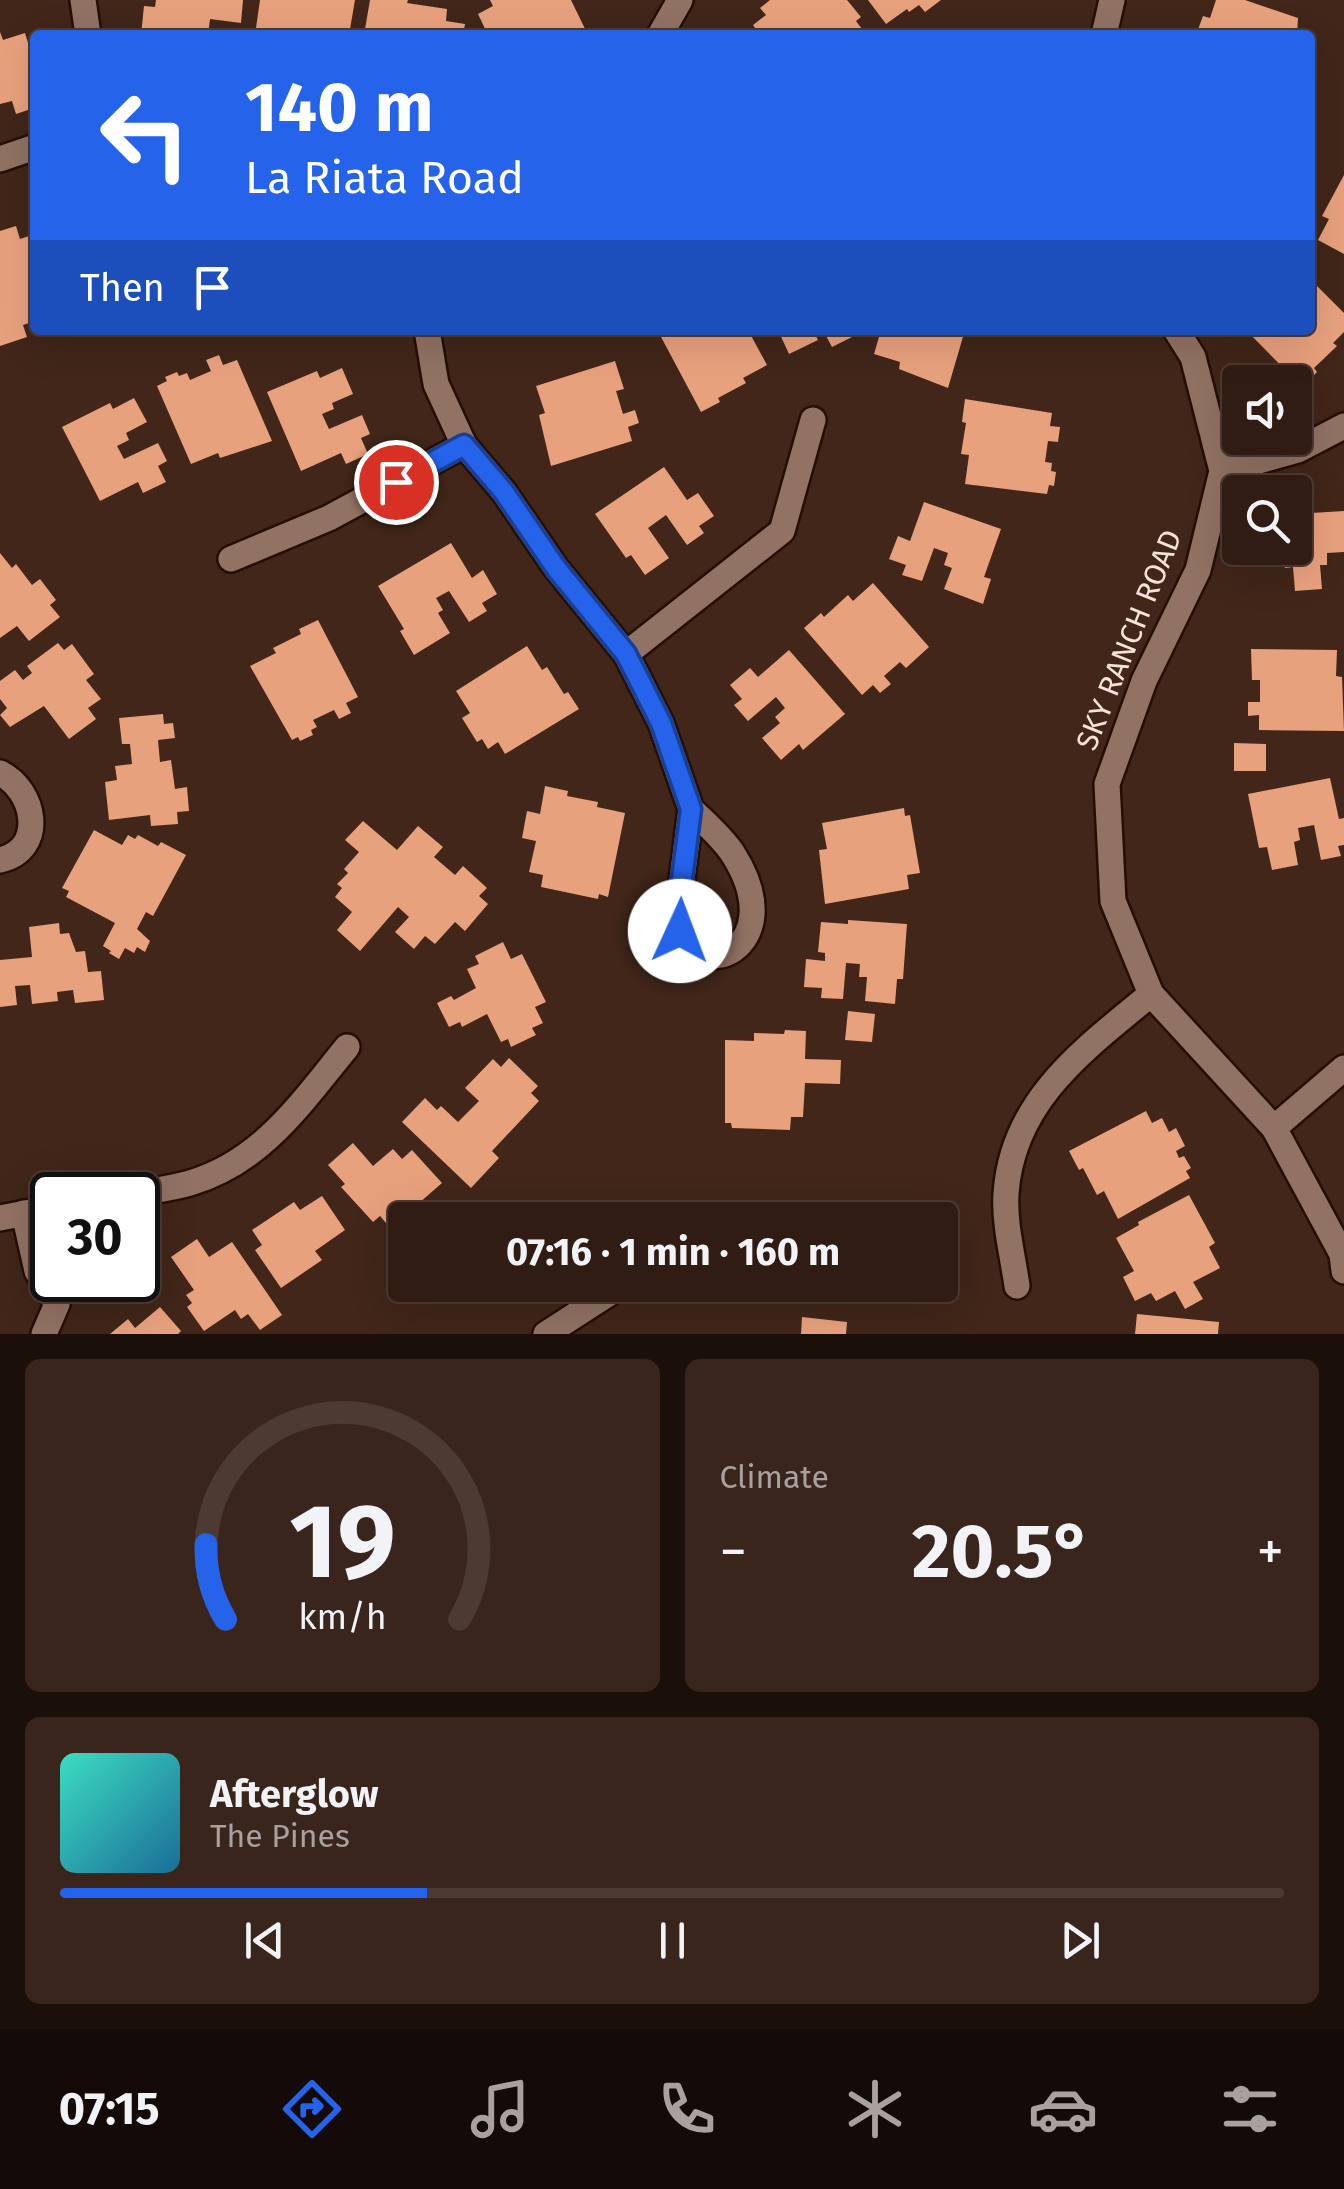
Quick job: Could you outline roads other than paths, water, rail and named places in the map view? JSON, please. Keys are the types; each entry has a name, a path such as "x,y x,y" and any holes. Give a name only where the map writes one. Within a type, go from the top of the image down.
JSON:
{"street":[{"path":"84,0 87,30"},
{"path":"663,30 680,0"},
{"path":"1105,30 1112,0"},
{"path":"0,158 30,149"},
{"path":"428,335 436,384 464,445 626,654 661,723 691,809 731,851 755,914 745,941 734,952 719,956 688,945 677,918 691,809"},
{"name":"SKY RANCH ROAD","path":"1179,335 1193,357 1222,471 1198,570 1144,681 1107,784 1112,901 1151,994 1274,1128 1342,1254 1344,1272"},
{"path":"626,654 782,530 813,420"},
{"path":"1222,471 1298,450 1344,426"},
{"path":"231,559 329,518 464,445"},
{"path":"0,774 14,780 31,810 32,827 12,857 0,860"},
{"path":"1017,1286 1006,1195 1020,1131 1064,1066 1151,994"},
{"path":"160,1189 189,1183 246,1157 280,1128 347,1048"},
{"path":"1274,1128 1344,1068"},
{"path":"12,1216 37,1271 58,1304 44,1334"},
{"path":"546,1334 596,1302"}]}
